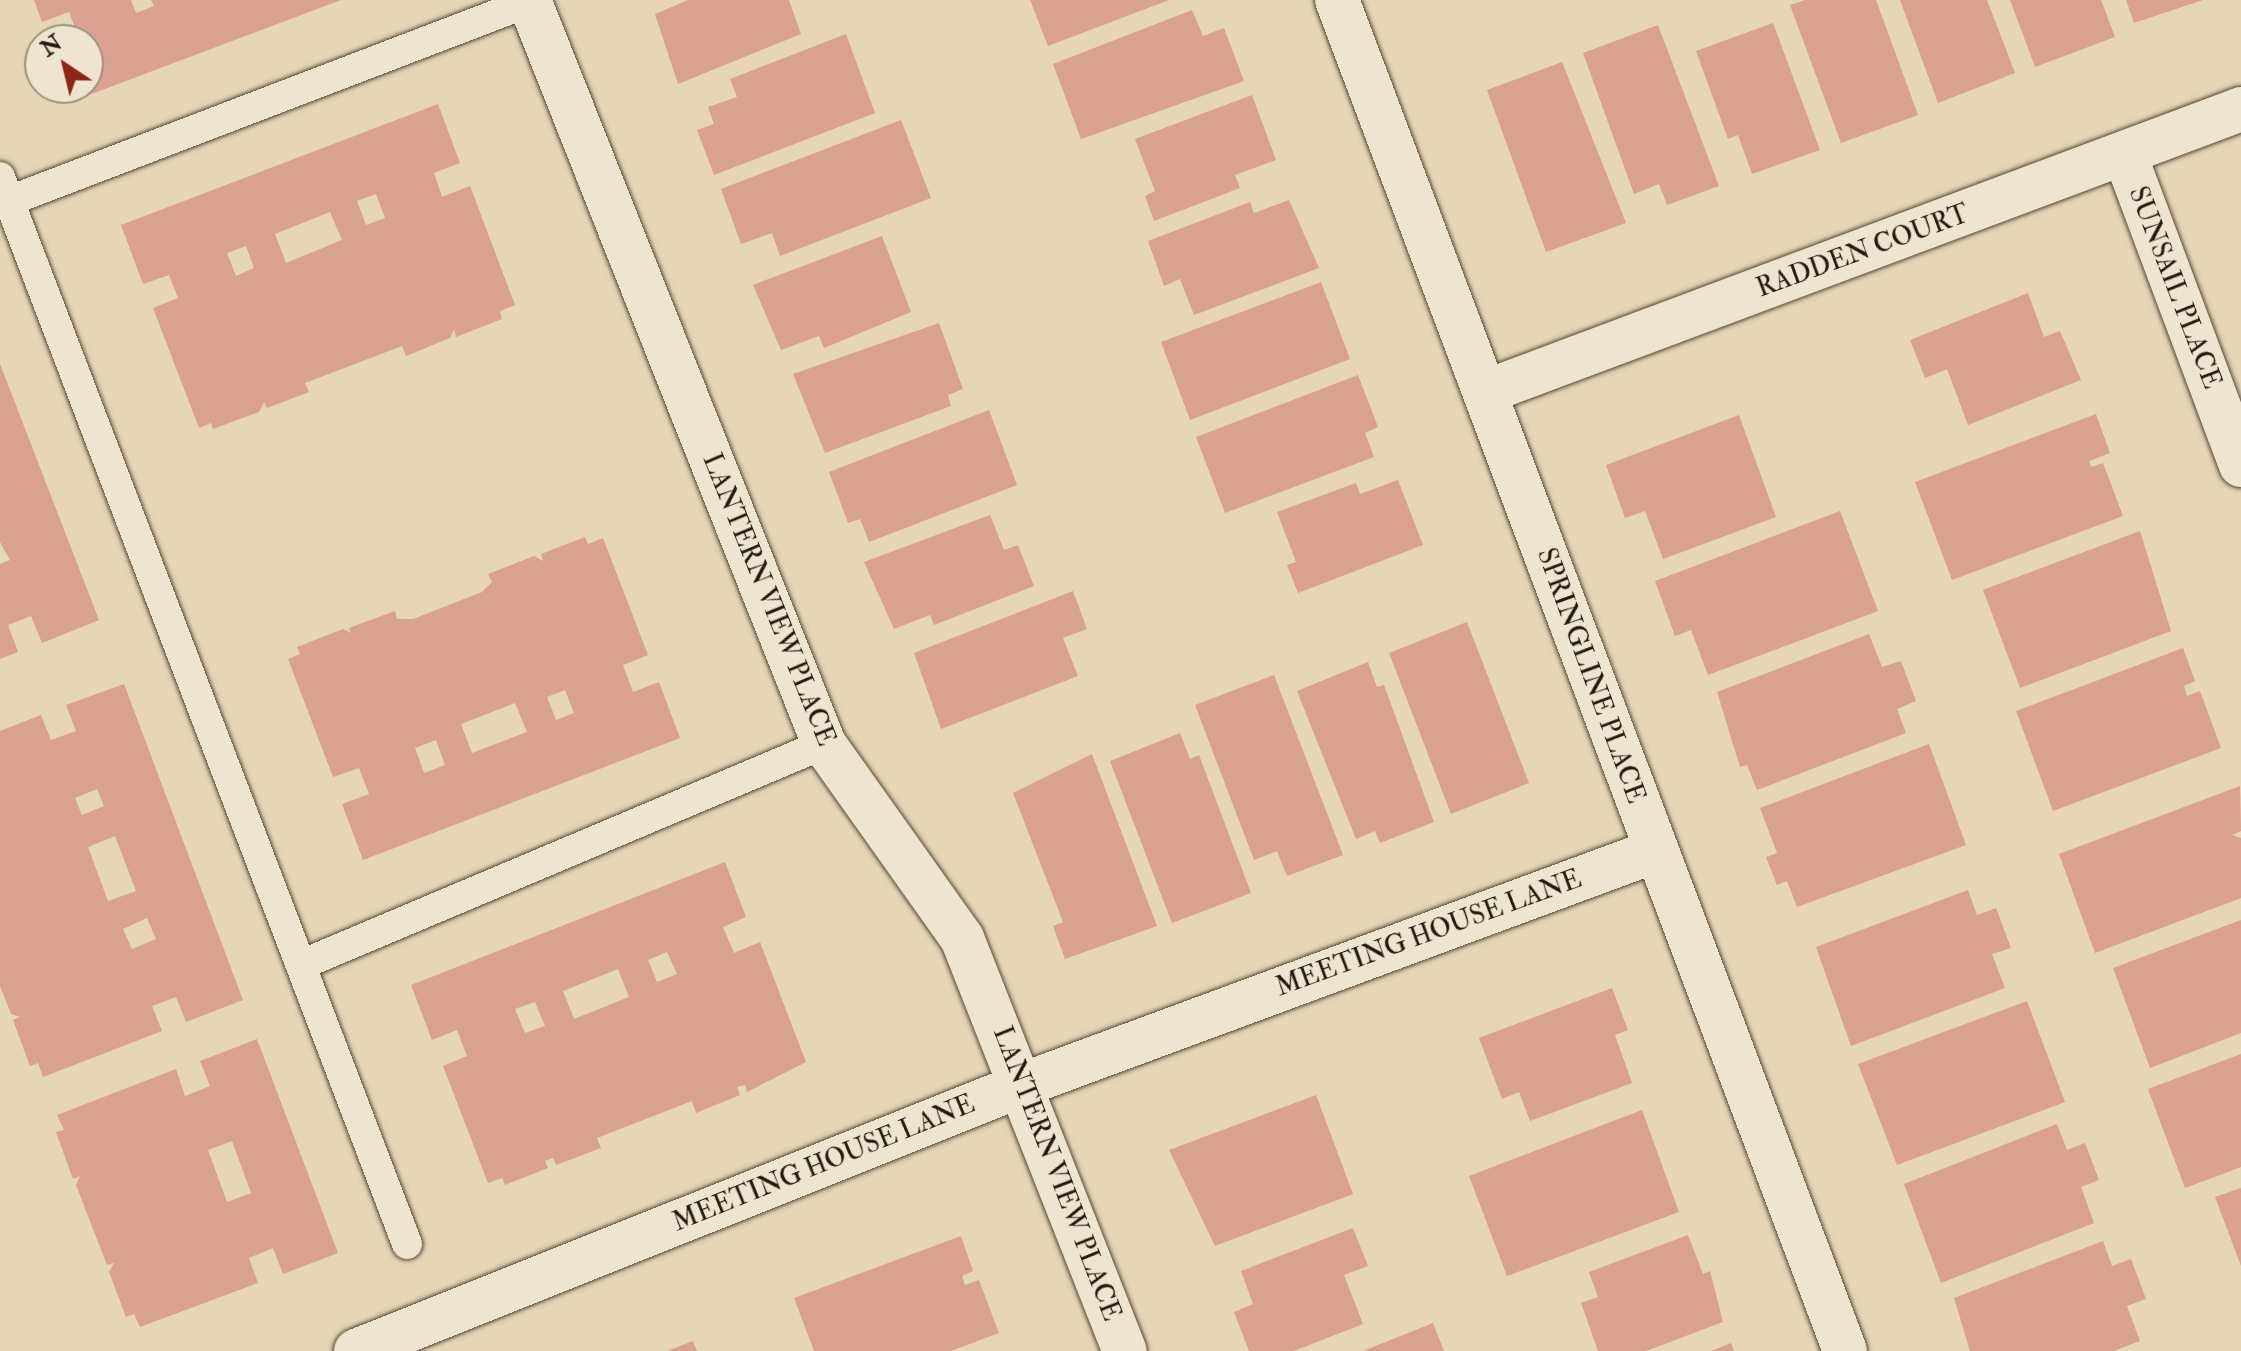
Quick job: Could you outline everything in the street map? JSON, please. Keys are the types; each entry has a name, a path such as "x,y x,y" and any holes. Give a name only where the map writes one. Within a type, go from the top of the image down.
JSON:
{"street":[{"name":"SPRINGLINE PLACE","path":"1337,0 1845,1351"},
{"name":"LANTERN VIEW PLACE","path":"529,1 824,744 962,938 1125,1351"},
{"name":"RADDEN COURT","path":"1485,392 2125,155 2241,109"},
{"name":"SUNSAIL PLACE","path":"2125,155 2241,465"},
{"name":"MEETING HOUSE LANE","path":"356,1351 418,1339 1022,1085 1655,851"}],"lane":[{"path":"407,1244 303,964 4,189 529,1"},
{"path":"303,964 824,744"}],"building":[{"path":"34,0 131,0 136,13 154,6 151,0 341,0 104,89 104,24 74,24 69,12 42,22"},
{"path":"688,0 789,0 801,34 678,84 655,14"},
{"path":"1030,0 1169,0 1048,46"},
{"path":"1805,0 1876,0 1918,115 1841,143 1790,5"},
{"path":"1900,0 1987,0 2015,73 1938,103"},
{"path":"2010,0 2101,0 2115,37 2035,67"},
{"path":"2126,0 2203,0 2134,23"},
{"path":"1192,10 1203,36 1224,28 1244,81 1081,139 1053,64"},
{"path":"1773,23 1820,150 1752,174 1738,135 1728,139 1696,51"},
{"path":"1658,25 1719,186 1667,205 1659,184 1634,194 1583,53"},
{"path":"846,34 875,113 714,175 697,130 714,124 708,107 737,97 730,79"},
{"path":"1562,62 1626,223 1546,252 1487,90"},
{"path":"1252,95 1276,160 1235,175 1240,188 1154,221 1145,196 1155,191 1135,139"},
{"path":"438,104 460,163 434,173 442,197 470,186 515,305 500,311 502,319 456,337 454,329 450,338 406,356 402,346 305,383 309,392 267,408 264,402 259,412 213,429 211,423 199,428 153,308 178,298 169,275 143,284 121,225","holes":["376,194 385,218 366,225 357,201","330,212 342,240 286,263 275,234","246,246 254,268 236,276 227,253"]},
{"path":"901,120 931,198 780,256 772,233 741,244 721,189"},
{"path":"1289,200 1319,268 1194,315 1180,279 1164,286 1148,241 1250,202 1254,213"},
{"path":"882,236 911,312 824,348 819,336 781,350 753,285"},
{"path":"1321,282 1350,359 1190,420 1161,342"},
{"path":"2028,293 2044,337 2060,331 2081,380 1968,425 1947,369 1925,378 1910,340"},
{"path":"939,323 963,389 948,395 951,406 825,453 793,374"},
{"path":"0,364 99,620 42,643 31,616 8,625 18,652 0,659 0,564 10,560 0,542"},
{"path":"1358,375 1378,427 1365,433 1374,457 1225,513 1196,437"},
{"path":"989,410 1017,485 869,542 860,519 848,523 829,472"},
{"path":"2096,414 2110,453 2089,461 2091,467 2103,463 2123,516 1952,580 1915,482"},
{"path":"1739,415 1776,517 1663,559 1645,511 1625,518 1606,465"},
{"path":"1398,480 1423,545 1298,593 1287,565 1296,562 1277,512 1356,483 1360,494"},
{"path":"1840,511 1878,611 1708,675 1691,630 1675,636 1655,581"},
{"path":"990,515 1004,550 1018,545 1034,586 934,625 930,615 894,629 864,562"},
{"path":"2140,531 2171,631 2020,688 1983,590"},
{"path":"585,537 588,544 603,538 648,655 623,665 633,692 659,682 680,738 363,860 342,804 369,794 359,768 333,777 288,659 300,654 297,647 343,629 351,633 349,628 395,611 397,619 413,619 482,592 492,582 488,574 534,556 543,561 541,554","holes":["565,690 574,713 556,720 547,697","515,703 527,732 472,753 461,724","436,740 445,765 424,773 415,748"]},
{"path":"1073,591 1087,629 1063,638 1078,676 941,729 914,653"},
{"path":"1467,622 1529,783 1451,814 1389,653"},
{"path":"1869,634 1882,667 1901,661 1916,701 1897,709 1906,733 1757,790 1747,765 1740,767 1717,692"},
{"path":"2183,648 2195,681 2184,686 2187,696 2200,691 2221,748 2053,811 2016,711"},
{"path":"1368,662 1377,687 1384,685 1434,822 1380,843 1375,831 1356,839 1297,691"},
{"path":"1274,675 1343,855 1287,876 1277,851 1254,860 1195,705"},
{"path":"124,684 243,1000 186,1022 176,997 152,1006 162,1031 43,1077 38,1063 30,1066 13,1020 20,1017 11,1014 0,986 0,731 41,715 51,740 76,731 66,705","holes":["97,789 104,806 82,815 75,798","115,836 136,891 108,901 88,847","147,918 156,939 132,949 123,929"]},
{"path":"1180,733 1190,759 1199,755 1251,893 1172,923 1110,761"},
{"path":"1929,744 1966,845 1797,907 1787,881 1777,885 1766,857 1777,853 1760,808"},
{"path":"1092,754 1157,926 1065,959 1053,926 1063,922 1013,793"},
{"path":"2240,786 2241,831 2232,835 2241,838 2241,898 2095,953 2059,854"},
{"path":"725,862 746,917 723,927 734,953 760,942 806,1062 747,1092 745,1085 737,1087 740,1095 696,1113 692,1101 597,1138 601,1148 556,1165 553,1158 545,1161 548,1168 505,1185 502,1178 488,1183 443,1066 467,1056 457,1030 432,1040 411,985","holes":["667,952 677,974 657,982 648,960","618,969 629,997 574,1019 563,991","535,1002 545,1026 525,1033 515,1009"]},
{"path":"1968,890 1977,915 1996,908 2011,948 1992,954 2005,988 1851,1046 1816,947"},
{"path":"2241,920 2241,1033 2150,1068 2113,968"},
{"path":"1612,988 1628,1030 1615,1035 1632,1083 1530,1121 1519,1092 1502,1099 1479,1038"},
{"path":"2027,1001 2065,1102 1897,1165 1858,1064"},
{"path":"257,1039 338,1253 283,1274 273,1248 249,1258 258,1283 140,1327 134,1314 126,1317 109,1272 114,1263 107,1265 76,1185 80,1176 73,1179 56,1132 64,1130 57,1115 176,1069 185,1096 210,1086 200,1061","holes":["232,1141 251,1193 227,1202 208,1150"]},
{"path":"2241,1054 2241,1167 2185,1188 2148,1089"},
{"path":"1316,1095 1353,1194 1215,1246 1169,1150"},
{"path":"1642,1110 1679,1212 1507,1276 1469,1176"},
{"path":"2057,1124 2067,1150 2085,1143 2099,1180 2081,1187 2094,1223 1941,1283 1904,1184"},
{"path":"2241,1188 2241,1266 2215,1197"},
{"path":"1353,1228 1368,1266 1344,1275 1363,1324 1294,1351 1249,1351 1234,1312 1253,1304 1241,1271"},
{"path":"1688,1235 1703,1274 1710,1271 1723,1322 1646,1351 1598,1351 1581,1303 1598,1297 1589,1272"},
{"path":"961,1236 973,1271 962,1276 965,1285 979,1280 999,1333 951,1351 814,1351 794,1298"},
{"path":"2103,1241 2112,1266 2131,1259 2146,1299 2127,1306 2140,1341 2114,1351 1970,1351 1954,1298"},
{"path":"1433,1323 1444,1351 1363,1351"},
{"path":"693,1341 697,1351 667,1351"},
{"path":"1731,1343 1734,1351 1711,1351"}]}
